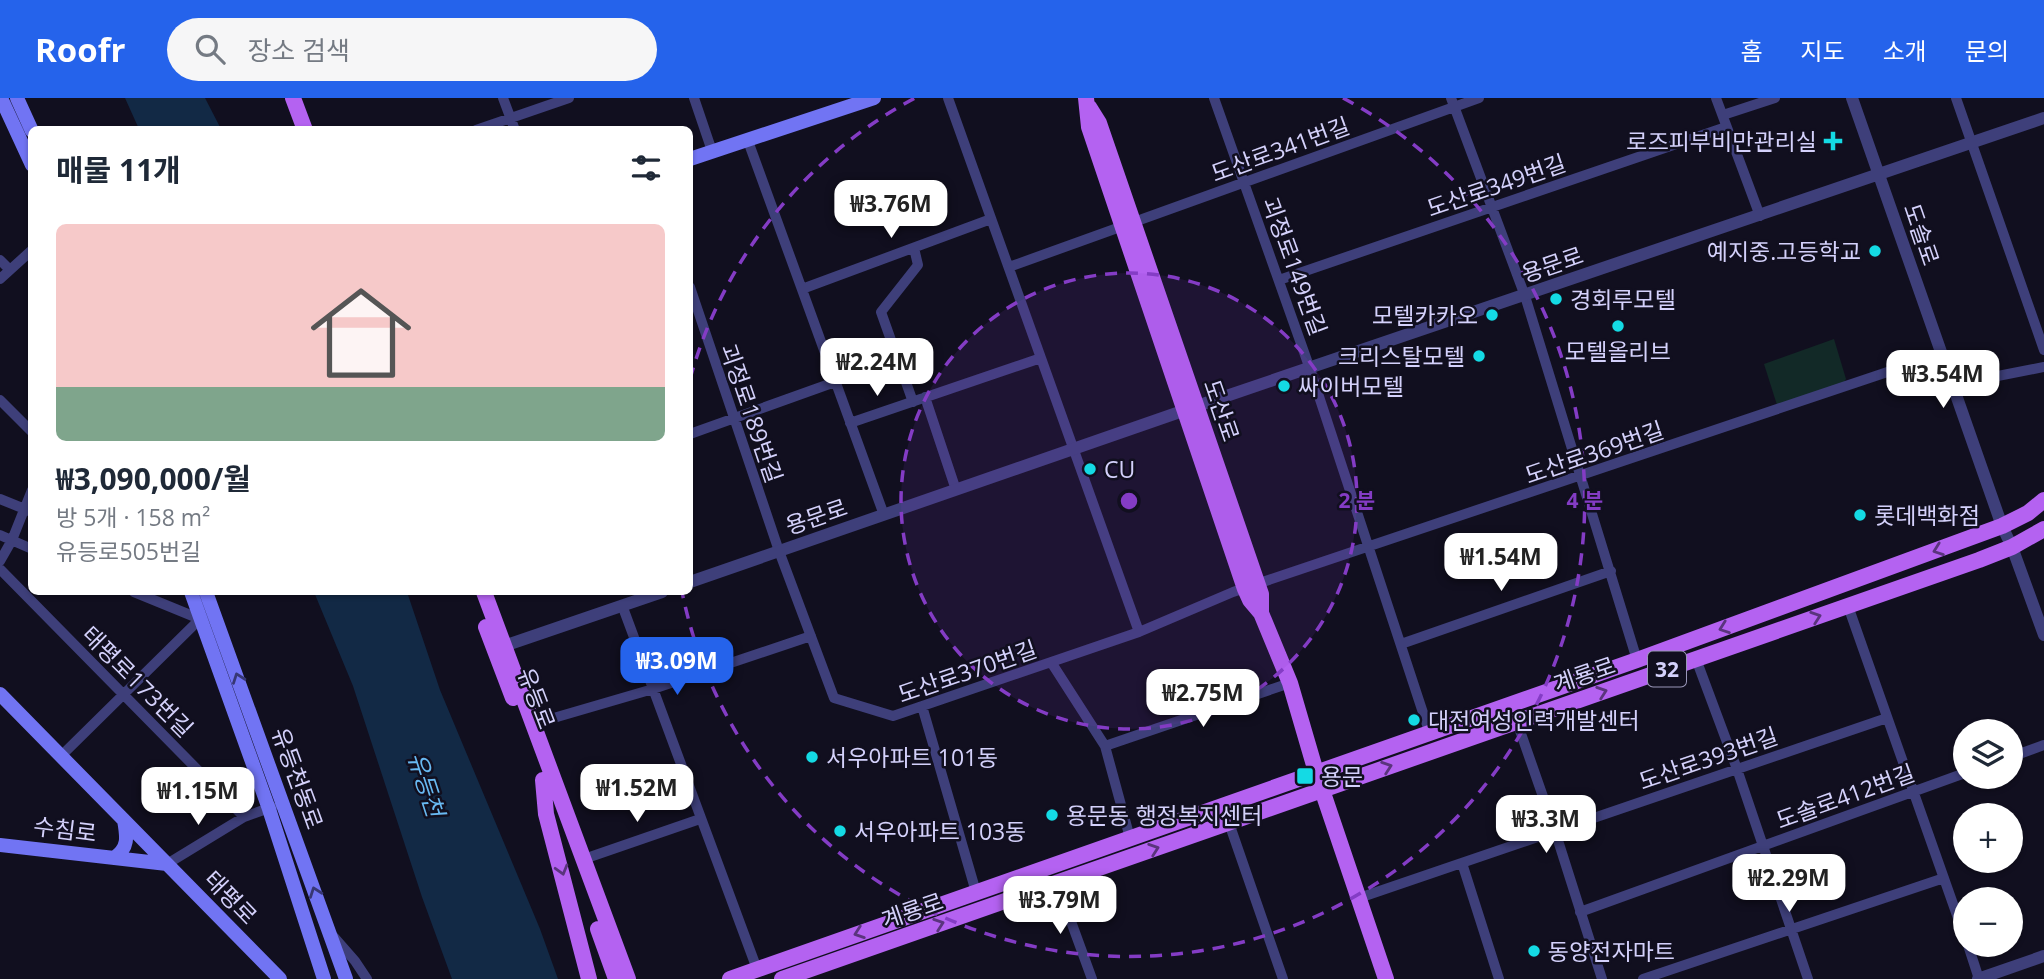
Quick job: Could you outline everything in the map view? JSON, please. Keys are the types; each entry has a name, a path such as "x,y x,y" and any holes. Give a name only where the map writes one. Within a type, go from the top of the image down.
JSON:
{"main road":[{"path":"1,98 28,156"},
{"path":"17,98 30,126"},
{"path":"293,98 304,126"},
{"path":"303,98 313,126"},
{"path":"693,158 874,98"},
{"name":"도산로","path":"1088,102 1089,128 1128,224 1191,408 1252,587 1250,600 1261,613 1290,683 1316,772 1386,979"},
{"name":"계룡로","path":"730,979 1637,660 2002,526 2028,513 2044,500"},
{"name":"계룡로","path":"782,979 1849,606 2012,547 2044,530"},
{"name":"유등천동로","path":"192,595 346,979"},
{"name":"유등천동로","path":"207,595 276,806 324,979"},
{"name":"유등로","path":"475,595 533,723 628,979"},
{"name":"유등로","path":"485,595 543,780 584,886 615,979"},
{"name":"태평로","path":"0,694 280,979"},
{"path":"543,780 546,814 589,979"},
{"path":"114,858 123,852 127,839 124,820"},
{"name":"수침로","path":"0,845 167,864"}],"street":[{"path":"503,98 513,126"},
{"path":"487,126 569,98"},
{"path":"694,98 712,151"},
{"path":"948,98 1139,632"},
{"name":"괴정로149번길","path":"1214,98 1310,369 1430,734"},
{"name":"도산로341번길","path":"1128,224 1244,183 1453,102 1479,98"},
{"path":"1716,98 1760,216"},
{"path":"1723,115 1775,98"},
{"name":"도솔로","path":"1852,98 2002,526 2044,635"},
{"path":"1956,98 2044,350"},
{"path":"1453,102 1525,296 1637,660"},
{"name":"용문로","path":"693,581 1191,408 2044,118"},
{"name":"도산로349번길","path":"1279,280 1726,127"},
{"path":"748,141 884,515"},
{"path":"802,289 991,219"},
{"path":"1009,267 1128,224"},
{"path":"913,402 881,313 918,265 914,248"},
{"path":"0,279 28,254"},
{"path":"0,260 10,270"},
{"name":"괴정로189번길","path":"693,296 779,551"},
{"name":"도산로369번길","path":"1252,587 1941,354"},
{"path":"850,423 1041,358"},
{"path":"1952,384 2044,367"},
{"path":"693,432 835,383"},
{"path":"925,397 957,490"},
{"path":"0,400 28,428"},
{"path":"0,499 28,511 0,561"},
{"path":"0,535 28,546"},
{"name":"도산로370번길","path":"779,551 834,698 893,716 1139,632 1252,587"},
{"name":"태평로173번길","path":"0,569 244,817"},
{"path":"1401,644 1611,571"},
{"path":"61,756 200,619 141,595"},
{"path":"500,648 653,595"},
{"path":"622,605 757,969"},
{"path":"1849,606 1953,904"},
{"path":"533,723 653,690 811,636"},
{"path":"1696,659 1737,769 1808,979"},
{"path":"1051,662 1105,746 1130,838"},
{"path":"1105,746 1290,683"},
{"path":"922,706 976,892"},
{"name":"도산로393번길","path":"1359,898 1887,718"},
{"path":"1517,722 1602,979"},
{"path":"2023,752 2044,744"},
{"name":"도솔로412번길","path":"1580,912 1953,777"},
{"path":"167,864 244,817 276,806"},
{"path":"584,859 700,819"},
{"path":"1229,823 1283,979"},
{"path":"1462,863 1499,979"},
{"path":"1643,979 1944,878"},
{"path":"1057,883 1091,979"},
{"path":"329,931 355,961 366,979"},
{"path":"1972,957 1979,979 2044,956"}],"green space":[{"path":"1834,339 1846,379 1840,389 1777,405 1764,364"}],"water":[{"path":"125,98 205,98 219,126 138,126"},
{"name":"유등천","path":"315,595 408,595 440,690 540,929 558,979 452,979 422,897 353,686"}],"place":[{"name":"로즈피부비만관리실","path":"1833,141"},
{"name":"예지중.고등학교","path":"1875,251"},
{"name":"경회루모텔","path":"1556,299"},
{"name":"모텔카카오","path":"1492,315"},
{"name":"모텔올리브","path":"1618,326"},
{"name":"크리스탈모텔","path":"1479,356"},
{"name":"싸이버모텔","path":"1284,386"},
{"name":"CU","path":"1090,469"},
{"name":"롯데백화점","path":"1860,515"},
{"name":"대전여성인력개발센터","path":"1414,720"},
{"name":"서우아파트 101동","path":"812,757"},
{"name":"용문","path":"1305,776"},
{"name":"용문동 행정복지센터","path":"1052,815"},
{"name":"서우아파트 103동","path":"840,831"},
{"name":"동양전자마트","path":"1534,951"}]}
